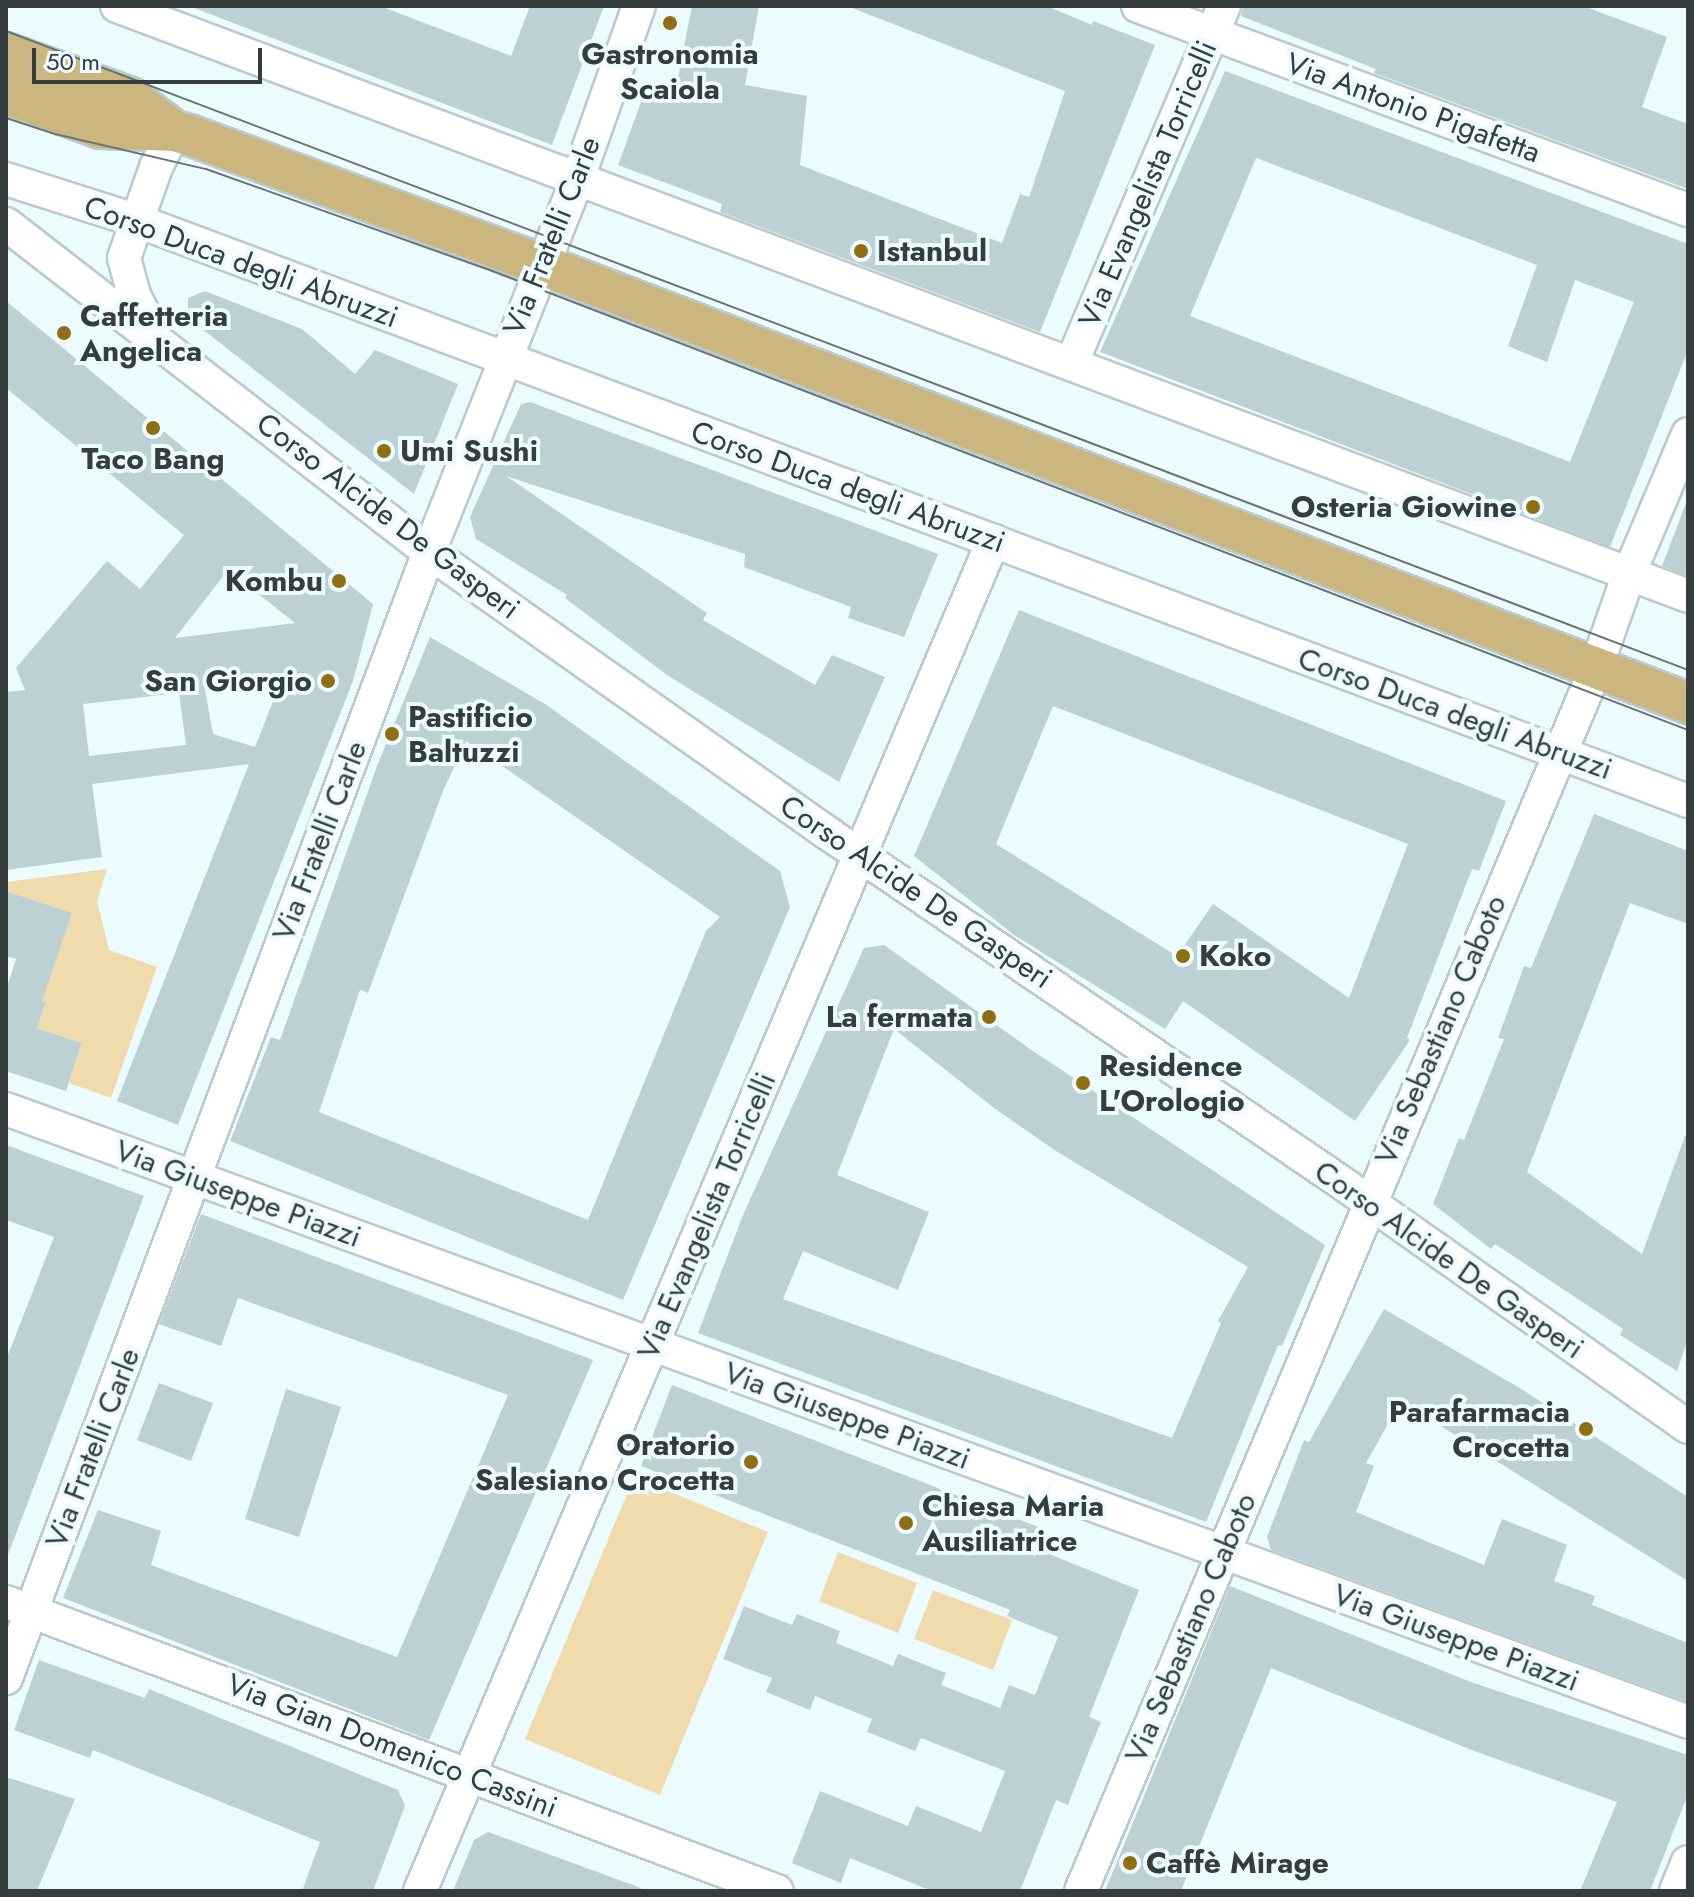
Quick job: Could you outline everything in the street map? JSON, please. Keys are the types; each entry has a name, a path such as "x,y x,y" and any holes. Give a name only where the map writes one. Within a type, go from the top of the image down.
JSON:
{"main road":[{"path":"6,53 131,98 174,131 542,265 1688,703"},
{"path":"6,94 101,128 174,131"}],"street":[{"path":"117,6 1072,362 1688,596"},
{"name":"Via Fratelli Carle","path":"6,1678 19,1607 194,1178 503,359 578,178 639,6"},
{"name":"Via Antonio Pigafetta","path":"1138,6 1218,20 1688,210"},
{"name":"Via Evangelista Torricelli","path":"1072,362 1218,20"},
{"name":"Corso Alcide De Gasperi","path":"156,339 134,295 124,258 135,220 174,131"},
{"name":"Corso Duca degli Abruzzi","path":"6,179 135,220 1688,801"},
{"name":"Corso Alcide De Gasperi","path":"6,224 429,552 860,854 1369,1203 1685,1414"},
{"name":"Via Sebastiano Caboto","path":"1081,1891 1557,752 1596,668 1629,574 1688,434"},
{"name":"Via Evangelista Torricelli","path":"420,1891 993,541"},
{"name":"Via Giuseppe Piazzi","path":"6,1109 1688,1722"},
{"name":"Via Gian Domenico Cassini","path":"19,1607 777,1891"},
{"path":"1676,1891 1688,1862"}],"shaded area":[{"path":"107,869 97,901 109,950 157,967 111,1098 69,1083 82,1043 37,1028 46,1002 6,989 52,971 71,913 6,891 6,882"},
{"path":"634,1477 768,1532 660,1795 525,1739"},
{"path":"838,1552 917,1583 898,1633 819,1601"},
{"path":"933,1590 1012,1620 993,1670 914,1639"}],"building":[{"path":"189,6 380,6 511,56 530,6 604,6 552,145"},
{"path":"692,6 759,6 745,85 807,96 800,165 1002,243 1020,194 1029,197 1065,91 847,6 1047,6 1092,25 1093,21 1155,45 1040,332 720,212 722,204 618,165 645,91 674,98"},
{"path":"1243,6 1583,6 1667,37 1642,107 1688,124 1688,189 1374,73 1376,69 1241,16"},
{"path":"1225,71 1688,244 1688,350 1610,547 1100,352","holes":["1256,158 1537,265 1508,346 1547,362 1575,280 1634,302 1570,462 1190,316"]},
{"path":"205,291 302,329 355,374 375,350 458,384 414,494 188,318 188,298"},
{"path":"6,301 373,604 353,681 178,1125 117,1101 249,764 92,784 102,857 6,870 6,692 25,690 16,668 107,561 140,589 184,535 6,388","holes":["228,570 295,623 175,638","281,681 255,747 213,734 205,690","179,693 186,745 89,756 83,704"]},
{"path":"530,402 938,554 904,637 848,618 851,607 744,567 745,554 506,476 707,613 703,620 815,685 832,655 885,677 839,782 667,675 565,598 567,595 476,539 470,517 521,404"},
{"path":"1688,504 1688,576 1662,566"},
{"path":"1019,610 1506,801 1479,871 1472,869 1407,1038 1410,1040 1355,1121 1183,1001 1165,1029 1014,935 914,856","holes":["1053,706 1408,844 1349,998 1213,904 1177,956 996,844"]},
{"path":"430,637 545,704 780,871 790,907 623,1300 230,1141 271,1037 280,1040 377,766","holes":["466,741 720,917 706,931 588,1220 319,1112 360,990 368,993 443,791"]},
{"path":"1594,814 1688,851 1688,924 1630,903 1527,1172 1642,1254 1685,1136 1688,1136 1688,1339 1677,1371 1620,1335 1623,1329 1495,1244 1491,1249 1433,1204 1459,1138 1464,1140 1504,1039 1498,1038 1524,966 1531,968"},
{"path":"6,891 72,913 42,1001 46,1002 37,1028 82,1043 66,1091 6,1071 6,990 16,959 6,956"},
{"path":"884,945 1033,1051 1325,1245 1282,1346 1278,1345 1206,1522 698,1333 743,1215 864,948","holes":["894,1029 994,1108 1056,1151 1248,1267 1218,1321 1221,1323 1172,1438 783,1299 803,1251 898,1290 929,1212 837,1175"]},
{"path":"6,1145 144,1196 8,1555 6,1360 54,1237 6,1220"},
{"path":"201,1214 593,1360 429,1740 63,1598 98,1510 161,1531 151,1565 397,1657 508,1395 238,1298 221,1346 159,1324"},
{"path":"1384,1309 1523,1390 1688,1497 1688,1581 1401,1401 1366,1463 1374,1466 1356,1512 1484,1565 1502,1519 1567,1545 1554,1581 1595,1596 1592,1605 1688,1643 1688,1702 1271,1550 1267,1537 1304,1440 1309,1442"},
{"path":"159,1383 213,1403 191,1461 137,1440"},
{"path":"672,1385 1041,1528 1034,1548 1139,1590 1089,1717 1101,1722 1068,1805 1056,1800 1020,1891 932,1891 850,1858 841,1883 792,1863 820,1791 908,1826 916,1806 981,1832 1005,1771 921,1738 915,1751 867,1732 872,1719 815,1696 810,1710 766,1692 772,1678 723,1659 744,1606 792,1625 797,1614 840,1631 836,1643 893,1666 898,1654 946,1673 941,1685 1000,1708 1009,1685 1035,1695 1058,1637 1007,1616 1010,1610 641,1466"},
{"path":"286,1389 341,1407 299,1537 245,1519"},
{"path":"1230,1586 1471,1682 1688,1755 1688,1794 1650,1891 1580,1891 1617,1802 1474,1751 1271,1668 1181,1891 1105,1891"},
{"path":"39,1660 145,1698 149,1689 398,1790 405,1806 373,1891 302,1891 320,1842 93,1750 90,1758 14,1730"},
{"path":"6,1777 75,1799 37,1891 6,1891"},
{"path":"488,1832 641,1888 640,1891 453,1891 474,1840"}],"tram line":[{"path":"6,31 1688,670"},
{"path":"6,118 55,134 206,169 487,269 1688,730"}],"place":[{"name":"Gastronomia Scaiola","path":"670,23"},
{"name":"Istanbul","path":"861,251"},
{"name":"Caffetteria Angelica","path":"64,333"},
{"name":"Taco Bang","path":"153,428"},
{"name":"Umi Sushi","path":"384,451"},
{"name":"Osteria Giowine","path":"1533,507"},
{"name":"Kombu","path":"339,581"},
{"name":"San Giorgio","path":"328,681"},
{"name":"Pastificio Baltuzzi","path":"392,734"},
{"name":"Koko","path":"1183,956"},
{"name":"La fermata","path":"989,1017"},
{"name":"Residence L'Orologio","path":"1083,1083"},
{"name":"Parafarmacia Crocetta","path":"1586,1429"},
{"name":"Oratorio Salesiano Crocetta","path":"751,1462"},
{"name":"Chiesa Maria Ausiliatrice","path":"906,1523"},
{"name":"Caffè Mirage","path":"1130,1863"}]}
